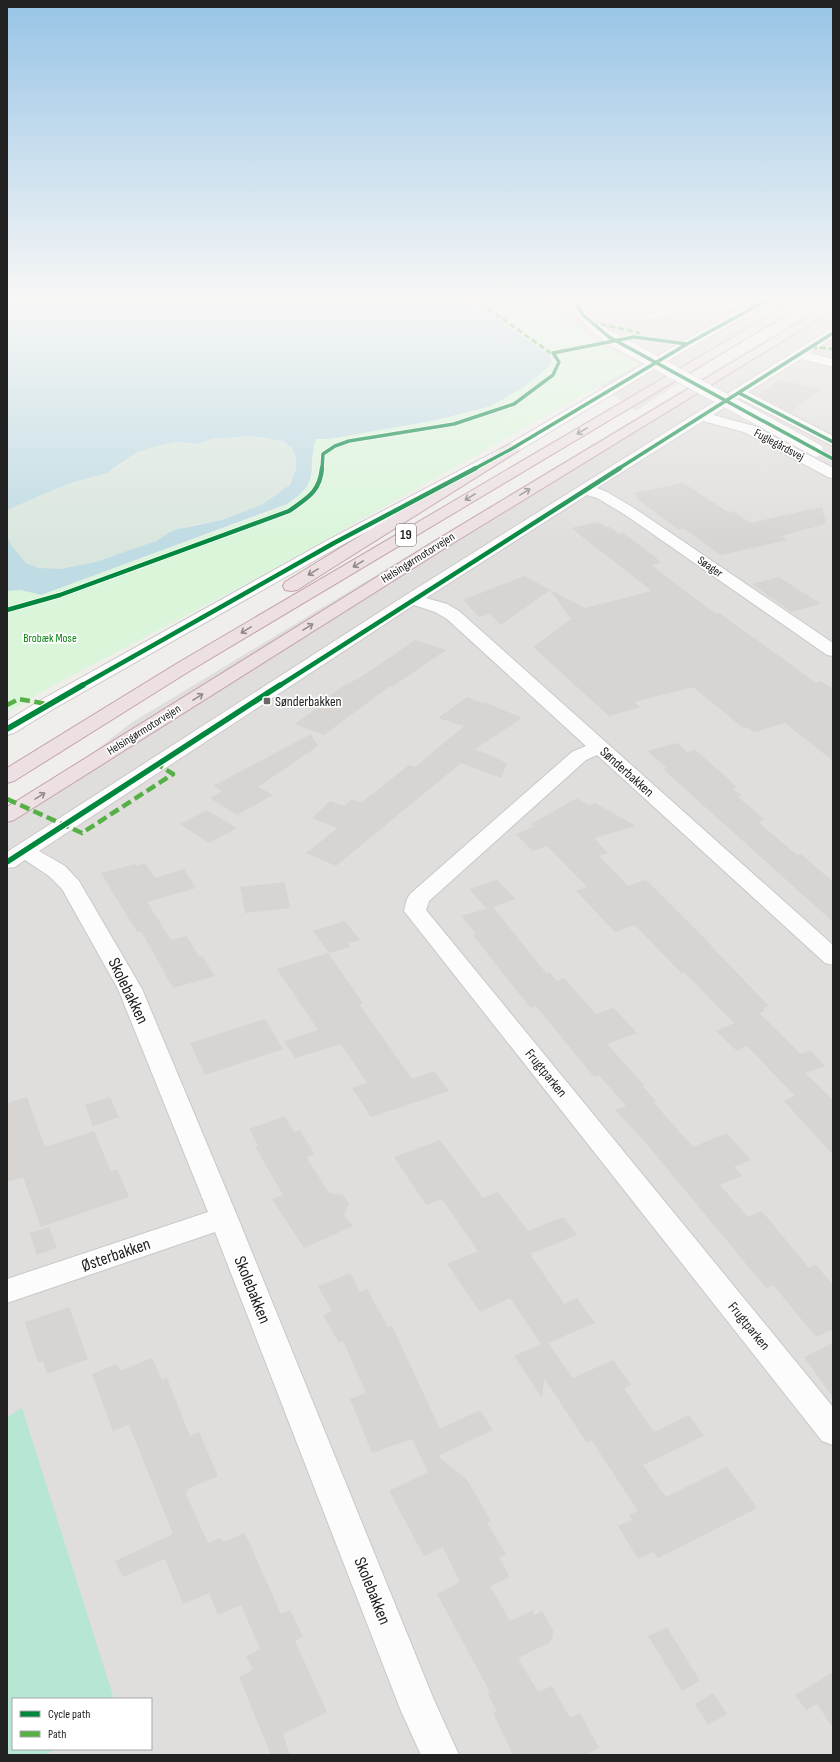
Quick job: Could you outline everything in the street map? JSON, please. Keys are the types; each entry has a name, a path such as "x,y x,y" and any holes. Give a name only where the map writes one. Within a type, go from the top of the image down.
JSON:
{"highway":[{"name":"Helsingørmotorvejen","path":"7,777 182,668 669,380"},
{"name":"Helsingørmotorvejen","path":"7,816 444,542 709,380"},
{"path":"182,668 190,649 513,448"}],"street":[{"path":"7,729 48,704 334,543 513,448 628,380"},
{"name":"Fuglegårdsvej","path":"688,380 833,459"},
{"path":"16,856 412,598 700,416 760,380"},
{"name":"Fuglegårdsvej","path":"739,393 833,442"},
{"name":"Fuglegårdsvej","path":"700,416 724,420 749,429 833,474"},
{"name":"Søager","path":"585,489 602,495 623,507 833,651"},
{"name":"Sønderbakken","path":"412,598 441,608 453,615 833,958"},
{"name":"Frugtparken","path":"599,747 579,756 424,893 418,899 415,911 833,1431"},
{"name":"Skolebakken","path":"16,856 58,871 71,886 130,989 224,1218 417,1704 440,1755"},
{"name":"Østerbakken","path":"7,1291 224,1218"}],"shaded area":[{"path":"593,380 683,380 636,411"},
{"path":"699,380 833,380 833,1755 7,1755 7,819 131,723"},
{"path":"251,436 274,439 287,444 292,448 295,455 296,464 294,475 288,485 279,494 256,508 221,520 189,526 114,557 81,566 50,569 38,568 28,564 19,557 9,543 6,532 7,510 70,483 115,469 136,453 152,447 176,442 194,444 212,439"}],"green space":[{"name":"Brobæk Mose","path":"532,380 610,380 248,583 50,687 7,713 7,591 21,590 41,595 280,508 297,498 310,482 313,469 313,451 316,439 329,439 437,420 476,411 505,399"},
{"path":"22,1408 114,1698 12,1698 12,1750 55,1750 44,1755 7,1755 7,1417"}],"water":[{"path":"7,380 532,380 519,390 491,406 437,420 329,439 316,439 309,482 298,496 287,504 41,595 21,590 7,591 7,537 11,545 26,563 38,568 60,569 96,562 156,541 178,529 222,520 261,505 290,484 296,469 296,459 292,448 283,441 251,436 212,439 197,444 176,442 152,447 136,453 107,473 70,483 7,510"}],"building":[{"path":"780,380 822,389 790,412 758,395"},
{"path":"683,483 728,512 733,511 750,523 822,507 826,524 781,536 787,540 721,555 684,529 679,530 636,498 639,497 633,493"},
{"path":"599,522 606,527 610,527 619,534 623,533 658,559 656,559 661,563 651,565 716,614 719,613 816,683 821,681 833,689 833,761 785,723 754,732 747,727 743,728 693,687 634,702 641,707 609,716 533,647 571,619 550,590 501,625 490,614 479,617 463,600 524,576 585,608 652,591 571,528"},
{"path":"779,577 821,604 791,612 752,584"},
{"path":"415,640 446,650 392,687 390,686 324,735 295,724 323,704 320,703 343,686 361,677"},
{"path":"467,697 482,703 484,702 522,718 475,749 507,763 501,778 461,763 336,866 306,853 338,828 312,818 330,801 344,806 352,799 361,803 409,765 415,767 464,726 438,718"},
{"path":"311,734 318,746 258,787 273,795 237,815 210,798 222,791 213,786"},
{"path":"677,743 687,752 695,750 731,781 736,787 732,788 742,796 738,797 765,820 758,822 797,855 801,854 833,882 833,922 663,769 667,768 647,751"},
{"path":"577,798 590,806 595,803 636,826 594,838 608,853 599,856 628,886 646,880 769,1006 763,1008 765,1011 759,1013 801,1054 810,1050 825,1066 805,1073 833,1100 833,1155 784,1101 795,1096 747,1046 737,1051 716,1031 734,1023 684,972 681,973 635,925 615,932 576,891 587,887 547,846 533,851 516,834 535,826 531,824"},
{"path":"207,810 237,828 209,843 180,824"},
{"path":"145,863 155,878 184,869 196,888 147,902 171,940 187,936 199,957 202,956 215,976 173,988 141,931 137,932 101,873 135,864 136,866"},
{"path":"497,880 516,899 487,909 469,889"},
{"path":"285,882 290,908 245,913 240,887"},
{"path":"493,907 546,973 549,972 557,981 564,978 596,1014 614,1008 637,1033 607,1044 645,1086 643,1087 656,1101 653,1102 693,1147 727,1133 751,1160 734,1167 742,1176 720,1185 748,1217 762,1211 809,1268 816,1265 833,1285 833,1329 816,1337 773,1285 766,1288 645,1142 615,1110 626,1106 599,1075 594,1077 536,1006 531,1008 504,975 473,935 476,934 461,916"},
{"path":"345,921 360,940 348,943 350,947 329,953 313,931"},
{"path":"328,953 363,1003 359,1004 412,1079 434,1071 449,1091 371,1117 352,1088 367,1083 341,1044 295,1058 284,1041 318,1030 277,969"},
{"path":"265,1019 283,1049 205,1075 190,1043"},
{"path":"27,1097 45,1147 94,1131 111,1171 117,1169 129,1197 41,1227 23,1177 7,1182 7,1103"},
{"path":"110,1097 119,1117 93,1126 85,1105"},
{"path":"285,1116 294,1132 300,1130 314,1154 306,1157 329,1193 343,1195 349,1204 344,1215 353,1226 304,1248 272,1199 283,1195 255,1146 258,1145 249,1129"},
{"path":"440,1140 483,1198 498,1192 528,1231 563,1217 577,1235 530,1254 564,1304 577,1298 595,1323 548,1343 573,1378 613,1360 631,1385 624,1388 654,1432 689,1415 704,1436 643,1465 666,1497 727,1467 757,1508 658,1558 653,1552 638,1559 618,1526 632,1520 629,1515 638,1511 592,1441 587,1443 544,1378 542,1398 514,1356 541,1344 510,1298 480,1312 447,1264 478,1251 442,1199 426,1205 394,1157"},
{"path":"49,1227 57,1248 37,1255 30,1233"},
{"path":"350,1273 360,1292 367,1289 388,1327 392,1326 440,1429 480,1410 493,1430 438,1456 467,1480 491,1521 487,1523 506,1554 499,1558 510,1577 490,1586 510,1621 533,1610 535,1615 542,1611 553,1630 553,1637 549,1643 518,1658 538,1692 552,1686 570,1718 580,1713 599,1748 585,1755 513,1755 493,1713 497,1712 487,1693 490,1692 437,1594 460,1582 443,1547 424,1556 389,1491 428,1472 412,1439 372,1453 350,1399 366,1393 343,1341 339,1343 323,1315 332,1311 318,1286"},
{"path":"69,1307 88,1359 47,1374 43,1361 38,1363 25,1322"},
{"path":"833,1343 833,1397 804,1357"},
{"path":"152,1358 162,1380 167,1378 190,1436 199,1432 218,1476 187,1489 189,1491 185,1492 208,1543 221,1538 223,1542 245,1533 281,1614 290,1610 303,1637 295,1641 327,1712 283,1734 290,1755 271,1755 239,1677 253,1670 246,1656 260,1649 241,1605 218,1615 209,1593 183,1604 165,1559 123,1577 115,1561 173,1534 129,1425 113,1431 92,1374 117,1364 120,1371"},
{"path":"667,1627 700,1681 682,1691 648,1636"},
{"path":"833,1672 833,1728 817,1704 806,1710 795,1695"},
{"path":"713,1693 727,1714 708,1725 695,1704"}],"marked path":[{"path":"7,705 19,699 47,704"},
{"path":"7,799 82,833 173,774 157,764"}],"cycle path":[{"path":"7,610 60,595 289,511 312,495 321,476 323,454 335,446 349,441 454,424 484,415 514,404 546,380"},
{"path":"7,729 48,704 334,543 513,448 626,380"},
{"path":"688,380 833,459"},
{"path":"7,862 412,599 758,380"},
{"path":"739,393 833,442"}],"place":[{"name":"Sønderbakken","path":"267,701"}]}
